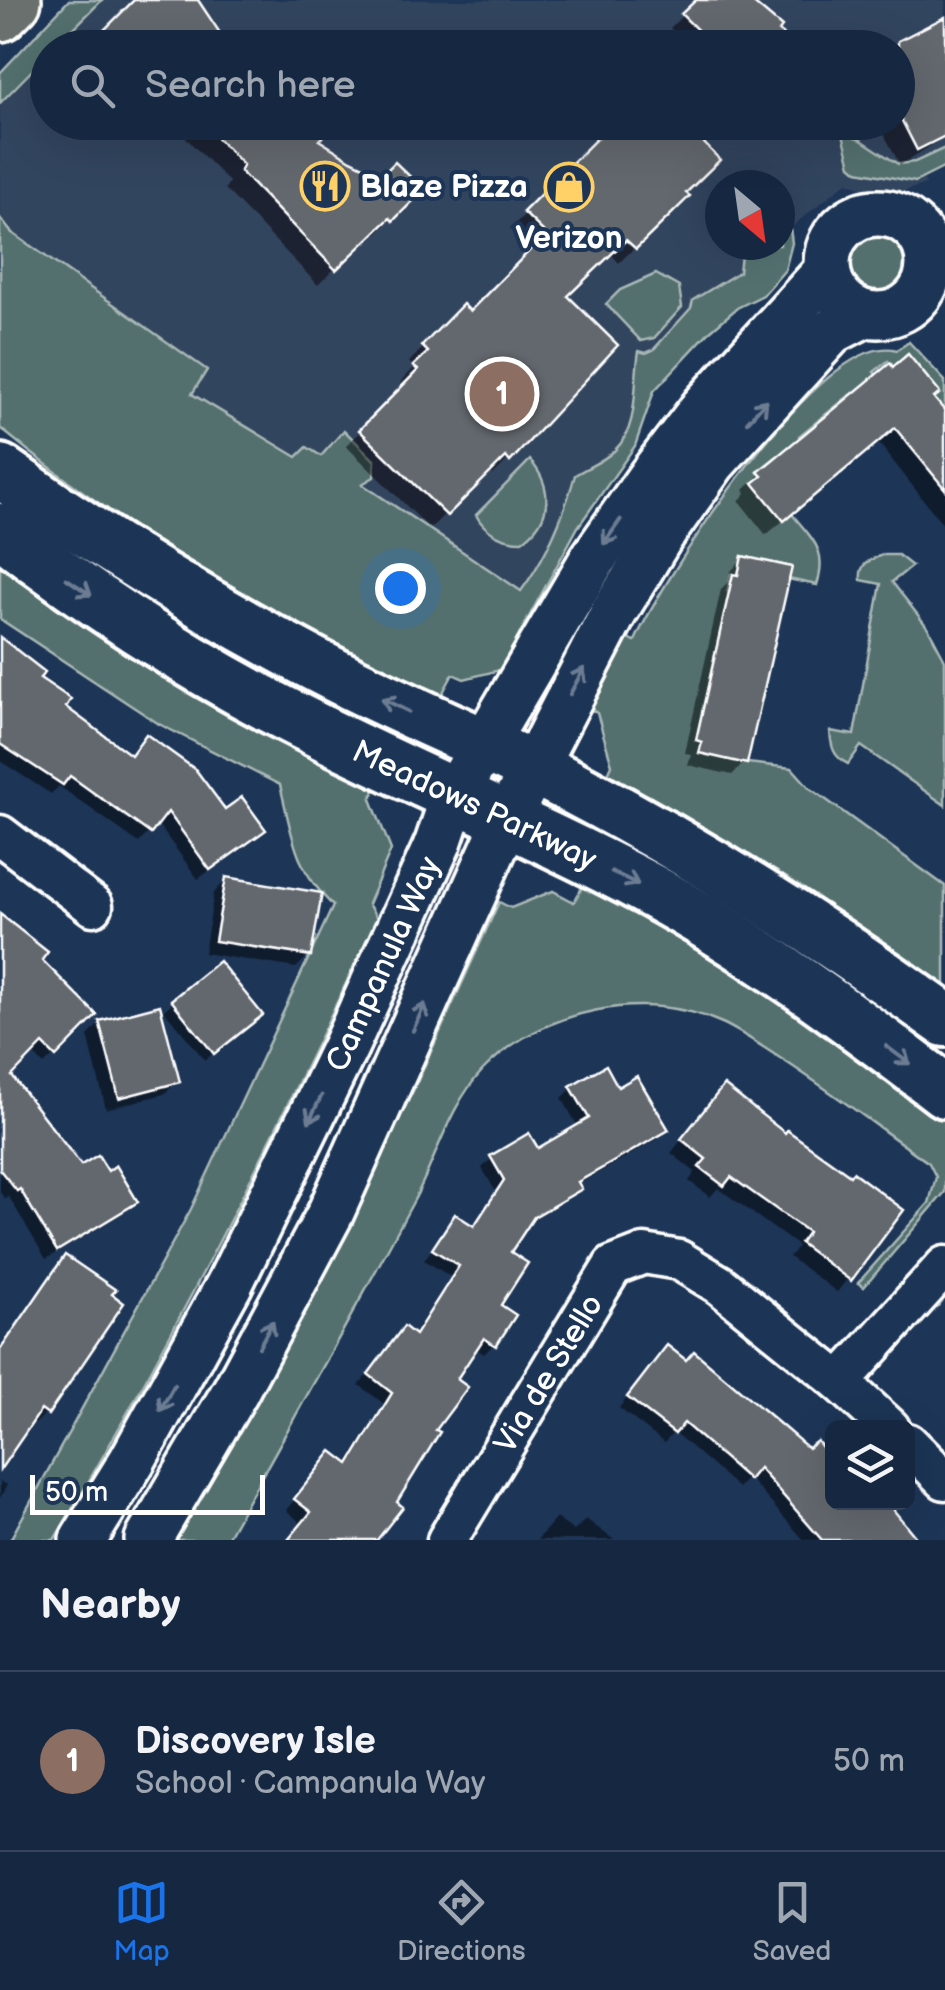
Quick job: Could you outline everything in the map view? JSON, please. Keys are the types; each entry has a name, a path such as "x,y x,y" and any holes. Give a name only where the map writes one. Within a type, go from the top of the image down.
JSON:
{"main road":[{"path":"0,13 13,0"},
{"name":"Meadows Parkway","path":"0,471 68,519 308,662 532,767 679,847 790,913 945,1020"},
{"name":"Meadows Parkway","path":"0,530 165,644 274,708 650,890 770,962 945,1091"}],"street":[{"path":"898,216 932,208 945,200"},
{"path":"877,212 898,216 913,226 937,252 922,291 908,306 891,314 865,314 852,308 840,298 827,271 832,242 841,228 857,217 877,212"},
{"name":"Campanula Way","path":"83,1540 132,1461 229,1284 362,1012 438,843 454,796 593,560 652,474 704,407 827,271"},
{"name":"Campanula Way","path":"148,1540 236,1390 330,1214 506,822 614,612 659,538 713,462 832,331 865,314"},
{"path":"0,835 93,906"},
{"name":"Via de Stello","path":"447,1540 613,1266 644,1254 680,1260 720,1285 840,1382"},
{"path":"881,1420 840,1382 945,1266"},
{"path":"915,1450 945,1480"}],"shaded area":[{"path":"102,0 945,0 945,167 923,178 926,184 901,192 866,189 847,182 795,224 795,170 705,170 705,260 788,260 776,283 709,332 654,392 635,446 578,527 538,603 307,448 297,457 191,394 207,370 10,232 0,218 0,103 30,72 30,140 915,140 915,30 72,30"}],"green space":[{"path":"69,0 102,0 72,30 41,30"},
{"path":"30,41 30,72 0,103 0,73"},
{"path":"845,140 861,140 898,164 915,162 945,148 945,167 915,182 858,171 851,165"},
{"path":"0,218 11,232 207,370 192,394 297,457 307,447 321,456 344,430 375,461 374,477 362,484 521,591 553,536 575,475 606,457 623,440 632,417 639,351 653,350 691,308 693,300 739,272 740,260 788,260 785,270 763,295 737,308 709,332 654,391 635,446 578,527 500,670 464,679 453,674 441,696 268,608 156,542 0,428"},
{"path":"876,236 896,244 904,264 896,284 876,292 856,284 848,264 856,244"},
{"path":"656,274 679,287 682,307 654,338 641,341 606,304 620,290"},
{"path":"909,342 945,381 945,411 928,403 940,393 908,354 893,367 888,361 874,372 880,379 854,399 850,395 799,436 805,444 781,464 776,457 758,471 762,476 754,483 783,520 792,514 812,539 819,554 820,573 817,585 788,579 791,567 742,556 738,575 731,574 727,591 735,593 722,624 696,740 702,742 700,753 792,768 810,788 945,886 945,987 738,848 607,776 612,765 597,713 587,707 624,638 635,641 710,516 789,416 828,377 865,354 897,350"},
{"path":"530,460 546,492 544,513 540,523 522,541 501,537 476,515"},
{"path":"882,555 898,555 912,566 892,582 928,628 945,660 945,805 861,746 848,764 832,746 830,731 854,735 881,584 861,580 861,575 866,563"},
{"path":"0,562 377,785 371,799 391,850 368,904 377,918 301,1076 183,1311 54,1540 10,1540 191,1209 333,906 302,864 280,785 159,724 0,619"},
{"path":"585,882 760,983 945,1119 945,1192 864,1287 858,1283 929,1203 936,1177 929,1163 751,1039 692,1012 628,1006 564,1019 534,1032 483,1070 461,1100 413,1202 226,1540 170,1540 315,1289 415,1087 499,902 511,908 553,891 574,902"}],"building":[{"path":"134,0 198,0 218,30 104,30"},
{"path":"696,0 750,0 782,27 697,30 681,14"},
{"path":"945,17 945,136 917,150 912,140 915,140 915,32"},
{"path":"219,140 319,140 382,175 395,162 424,190 336,270 240,171 243,165"},
{"path":"595,140 701,140 720,160 705,170 686,193 690,196 636,249 626,240 568,296 618,345 510,462 506,457 447,516 359,430 418,370 413,366 428,352 422,346 463,304 470,311 546,234 523,212"},
{"path":"908,354 940,393 934,398 945,411 945,489 895,428 784,521 753,483 762,476 758,472 890,363 893,367"},
{"path":"742,556 792,567 747,764 699,753 702,742 696,740 733,574 738,575"},
{"path":"0,637 45,672 40,678 71,699 66,707 131,755 146,734 196,770 225,809 242,797 266,830 210,870 168,812 151,834 70,776 63,785 0,744"},
{"path":"226,877 322,893 311,956 215,941"},
{"path":"0,914 48,952 42,960 97,1015 56,1057 43,1044 12,1076 81,1165 98,1155 108,1171 116,1165 138,1202 57,1251 20,1189 17,1191 0,1170"},
{"path":"219,961 263,1015 214,1054 171,1000"},
{"path":"160,1005 180,1082 119,1098 99,1021"},
{"path":"606,1065 618,1087 637,1076 669,1130 578,1182 582,1189 534,1217 511,1252 528,1263 501,1305 516,1315 496,1346 484,1338 457,1379 468,1387 436,1430 440,1432 397,1502 403,1507 377,1540 288,1540 311,1512 294,1499 332,1451 349,1464 392,1393 368,1374 404,1326 415,1335 459,1266 432,1249 455,1214 474,1226 504,1180 490,1156 529,1133 538,1148 589,1118 570,1086"},
{"path":"724,1085 785,1133 787,1130 850,1175 853,1172 904,1210 851,1281 800,1243 808,1232 731,1177 724,1186 699,1167 706,1159 681,1139"},
{"path":"65,1255 116,1290 112,1294 124,1303 48,1415 41,1410 0,1470 0,1350"},
{"path":"667,1345 686,1360 694,1351 808,1448 817,1441 825,1451 825,1510 894,1510 918,1540 822,1540 759,1468 749,1480 684,1423 675,1434 627,1397"}],"place":[{"name":"Blaze Pizza","path":"325,186"},
{"name":"Verizon","path":"569,187"},
{"name":"Discovery Isle","path":"502,394"}]}
